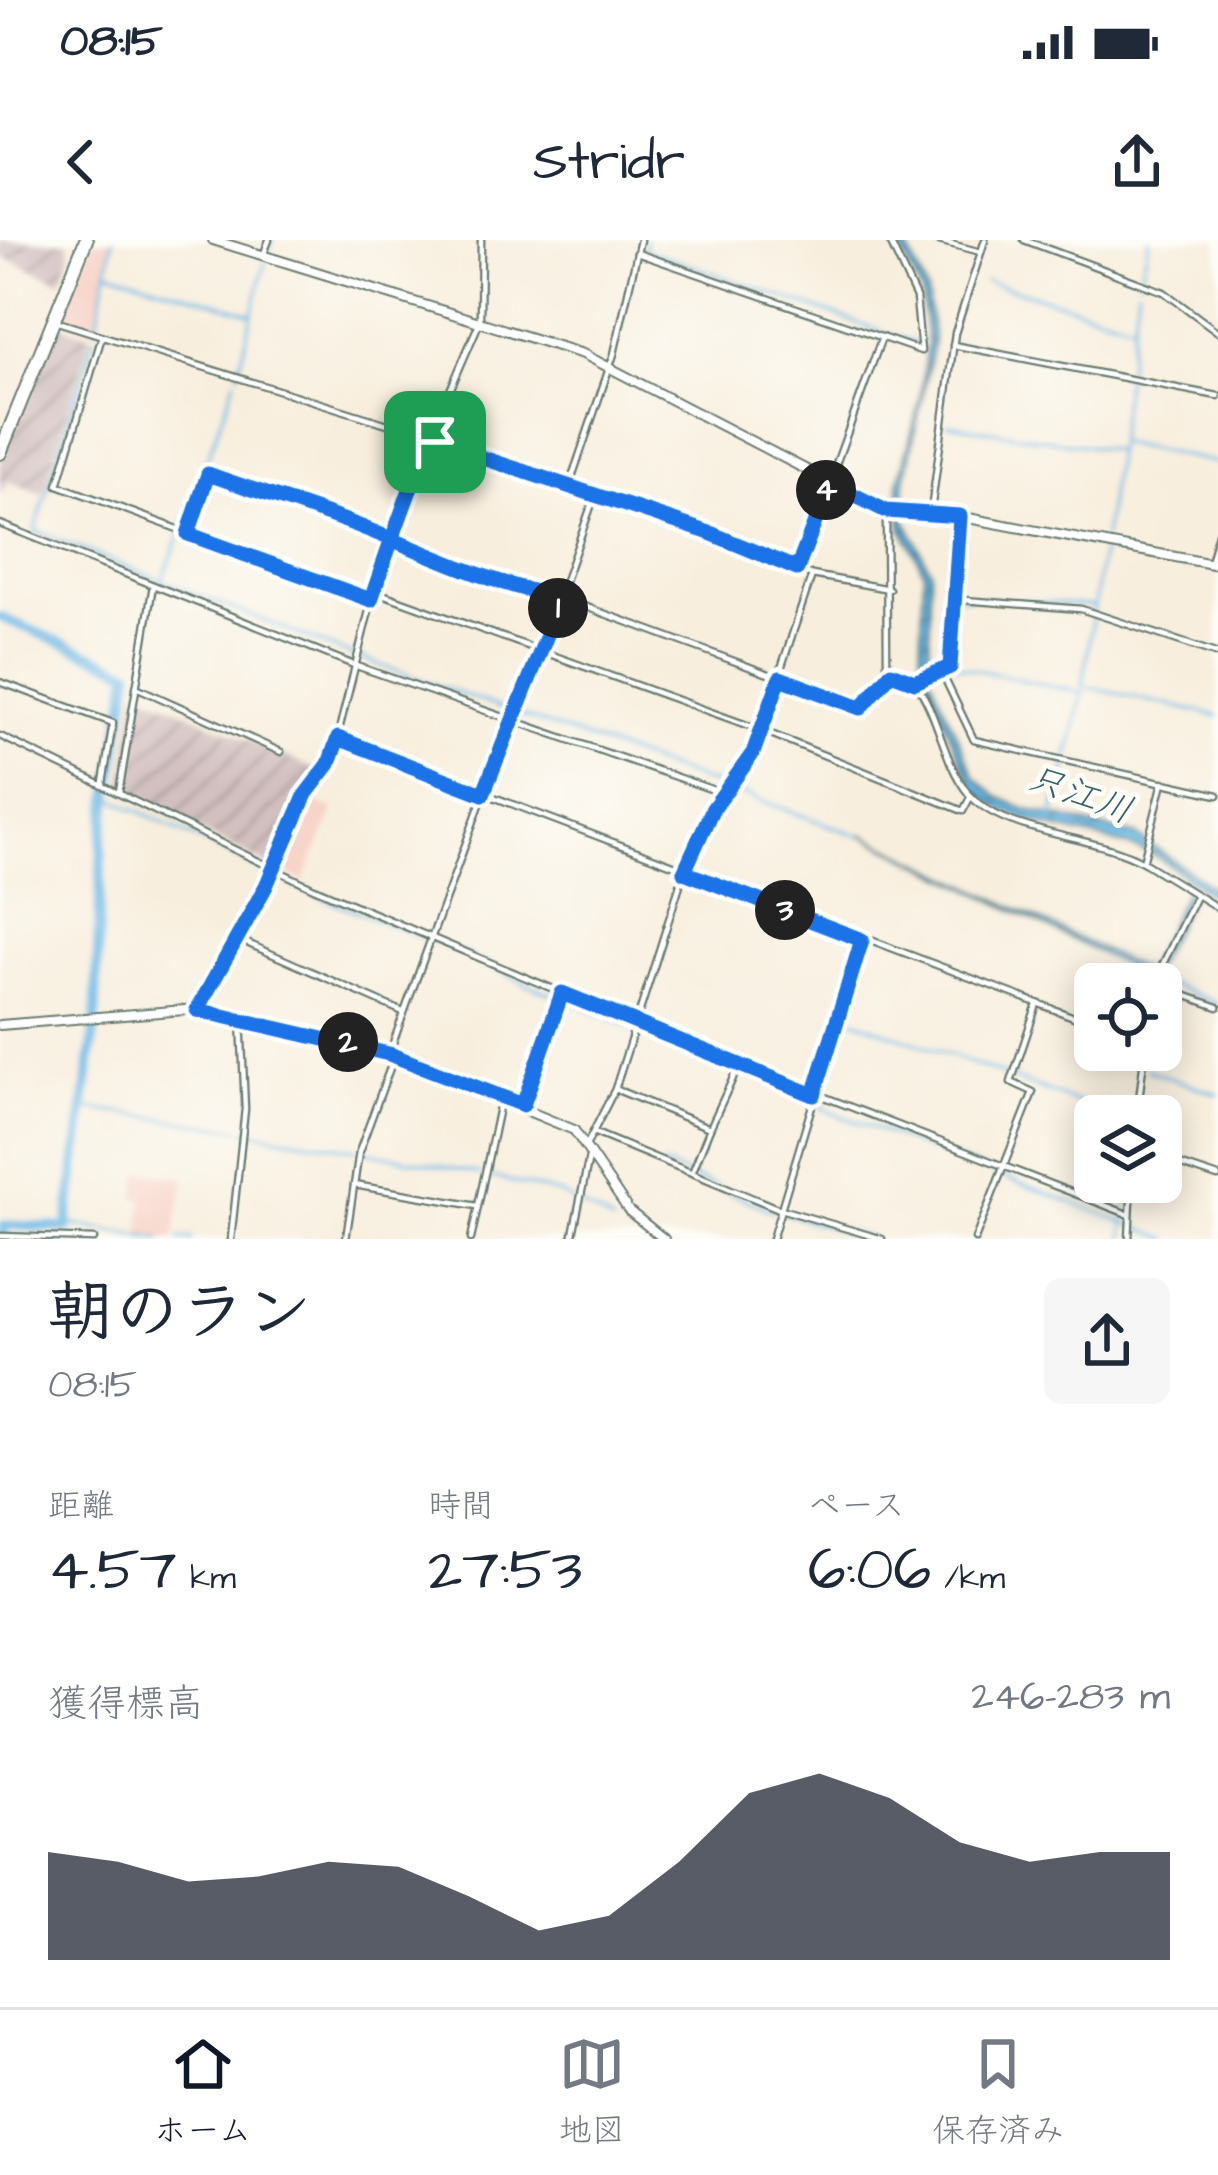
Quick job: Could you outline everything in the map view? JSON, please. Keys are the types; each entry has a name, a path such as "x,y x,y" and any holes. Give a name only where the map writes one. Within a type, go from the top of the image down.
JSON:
{"highway":[{"path":"0,453 83,241"}],"street":[{"path":"213,240 610,366 886,511 931,511 1214,564 1218,533"},
{"path":"263,256 269,240"},
{"path":"197,1010 272,874 338,738 374,591 429,439 480,321 481,240"},
{"path":"569,487 610,366 640,240"},
{"path":"637,253 920,350 916,298 889,240"},
{"path":"935,240 983,252"},
{"path":"931,511 953,345 985,240"},
{"path":"1024,240 1164,292 1218,332"},
{"path":"52,321 429,439 812,575 890,589"},
{"path":"102,336 58,484 371,600"},
{"path":"797,569 882,337"},
{"path":"953,345 1218,396"},
{"path":"188,534 208,474 861,708 891,673"},
{"path":"346,1239 364,1134 403,1012 562,598 595,495"},
{"path":"886,511 890,589 886,656 891,673"},
{"path":"915,682 950,667 960,516"},
{"path":"0,524 355,659 726,792"},
{"path":"572,1239 594,1132 615,1089 684,872 761,730 812,575"},
{"path":"119,793 153,584"},
{"path":"374,591 761,730 963,811 971,796"},
{"path":"951,599 1093,614 1218,654"},
{"path":"891,673 915,682 971,796 1023,824 1145,859 1218,908"},
{"path":"939,673 974,740 1218,794"},
{"path":"0,682 113,723 103,784"},
{"path":"136,688 281,752"},
{"path":"0,736 103,784 272,874 430,935 561,997 737,1069 1000,1173 1130,1218"},
{"path":"338,738 1074,1017"},
{"path":"1145,859 1163,782"},
{"path":"1163,963 1192,893"},
{"path":"237,938 403,1012"},
{"path":"772,1239 777,1208 862,940"},
{"path":"1182,993 1218,1007"},
{"path":"523,1105 561,997"},
{"path":"976,1239 1033,1091 1012,1078 1037,1004"},
{"path":"0,1025 197,1010 392,1056 559,1121 590,1148 629,1211 664,1239"},
{"path":"231,1239 245,1108 238,1057 241,1018"},
{"path":"692,1173 737,1069"},
{"path":"615,1089 710,1128"},
{"path":"471,1239 501,1096"},
{"path":"594,1132 777,1208 882,1239"},
{"path":"1182,1165 1218,1178"},
{"path":"354,1185 477,1206"},
{"path":"1129,1235 1131,1203"},
{"path":"2,1236 94,1239"}],"shaded area":[{"path":"0,240 68,241 70,254 61,281 0,256"},
{"path":"93,240 110,240 111,259 93,330 60,319"},
{"path":"57,324 91,335 43,494 7,481 0,497 0,464"},
{"path":"137,690 320,772 304,794 272,867 121,791"},
{"path":"307,799 334,810 304,881 276,869"},
{"path":"140,1172 185,1178 174,1239 140,1238 143,1200 135,1197"}],"water":[{"path":"897,240 904,240 927,292 933,342 904,485 906,521 930,570 929,673 975,777 996,796 1027,810 1137,836 1218,891 1218,900 1157,857 1003,810 970,781 921,667 924,571 902,527 899,482 920,401 927,342 922,294"},
{"path":"861,834 1129,963 1119,963"},
{"path":"1185,892 1191,896 1157,963 1150,963"}],"waterway":[{"path":"96,330 113,240"},
{"path":"268,253 273,240"},
{"path":"646,240 644,249 918,344"},
{"path":"1140,280 1149,240"},
{"path":"238,373 265,263"},
{"path":"110,271 252,314"},
{"path":"985,281 1133,324"},
{"path":"1104,537 1138,289"},
{"path":"94,338 35,531 351,655 860,836"},
{"path":"182,529 235,381"},
{"path":"948,424 1113,450"},
{"path":"1120,443 1218,463"},
{"path":"163,578 180,535"},
{"path":"1102,549 1083,686 1218,716"},
{"path":"957,596 1091,606"},
{"path":"0,617 130,671 102,843 95,1026 67,1228 4,1225 4,1239"},
{"path":"955,665 1083,693"},
{"name":"只江川","path":"1068,757 1082,696"},
{"name":"只江川","path":"1052,820 1067,764"},
{"path":"110,797 313,894 473,957"},
{"path":"482,961 522,982 815,1101 830,1112 1169,1239"},
{"path":"1182,990 1218,1004"},
{"path":"844,1016 1074,1101"},
{"path":"1150,1071 1218,1094"},
{"path":"84,1108 239,1129"},
{"path":"246,1131 356,1149"},
{"path":"362,1150 480,1174"},
{"path":"663,1165 773,1211"},
{"path":"488,1176 560,1194 613,1223"},
{"path":"1127,1203 1127,1209"},
{"path":"782,1213 871,1239"},
{"path":"1124,1217 1124,1239"},
{"path":"68,1224 160,1239"},
{"path":"67,1228 69,1232"},
{"path":"630,1231 648,1239"},
{"path":"178,1239 192,1239"}],"route":[{"path":"435,442 429,439 408,493 392,542 371,600 188,534 208,474 362,527 392,542 483,574 562,598 483,794 338,738 329,764 306,794 266,886 197,1010 389,1054 523,1105 562,993 814,1095 862,940 684,872 712,810 753,753 780,678 861,708 891,673 915,682 950,667 951,595 960,516 886,511 830,483 797,569 710,533 435,442"}]}
